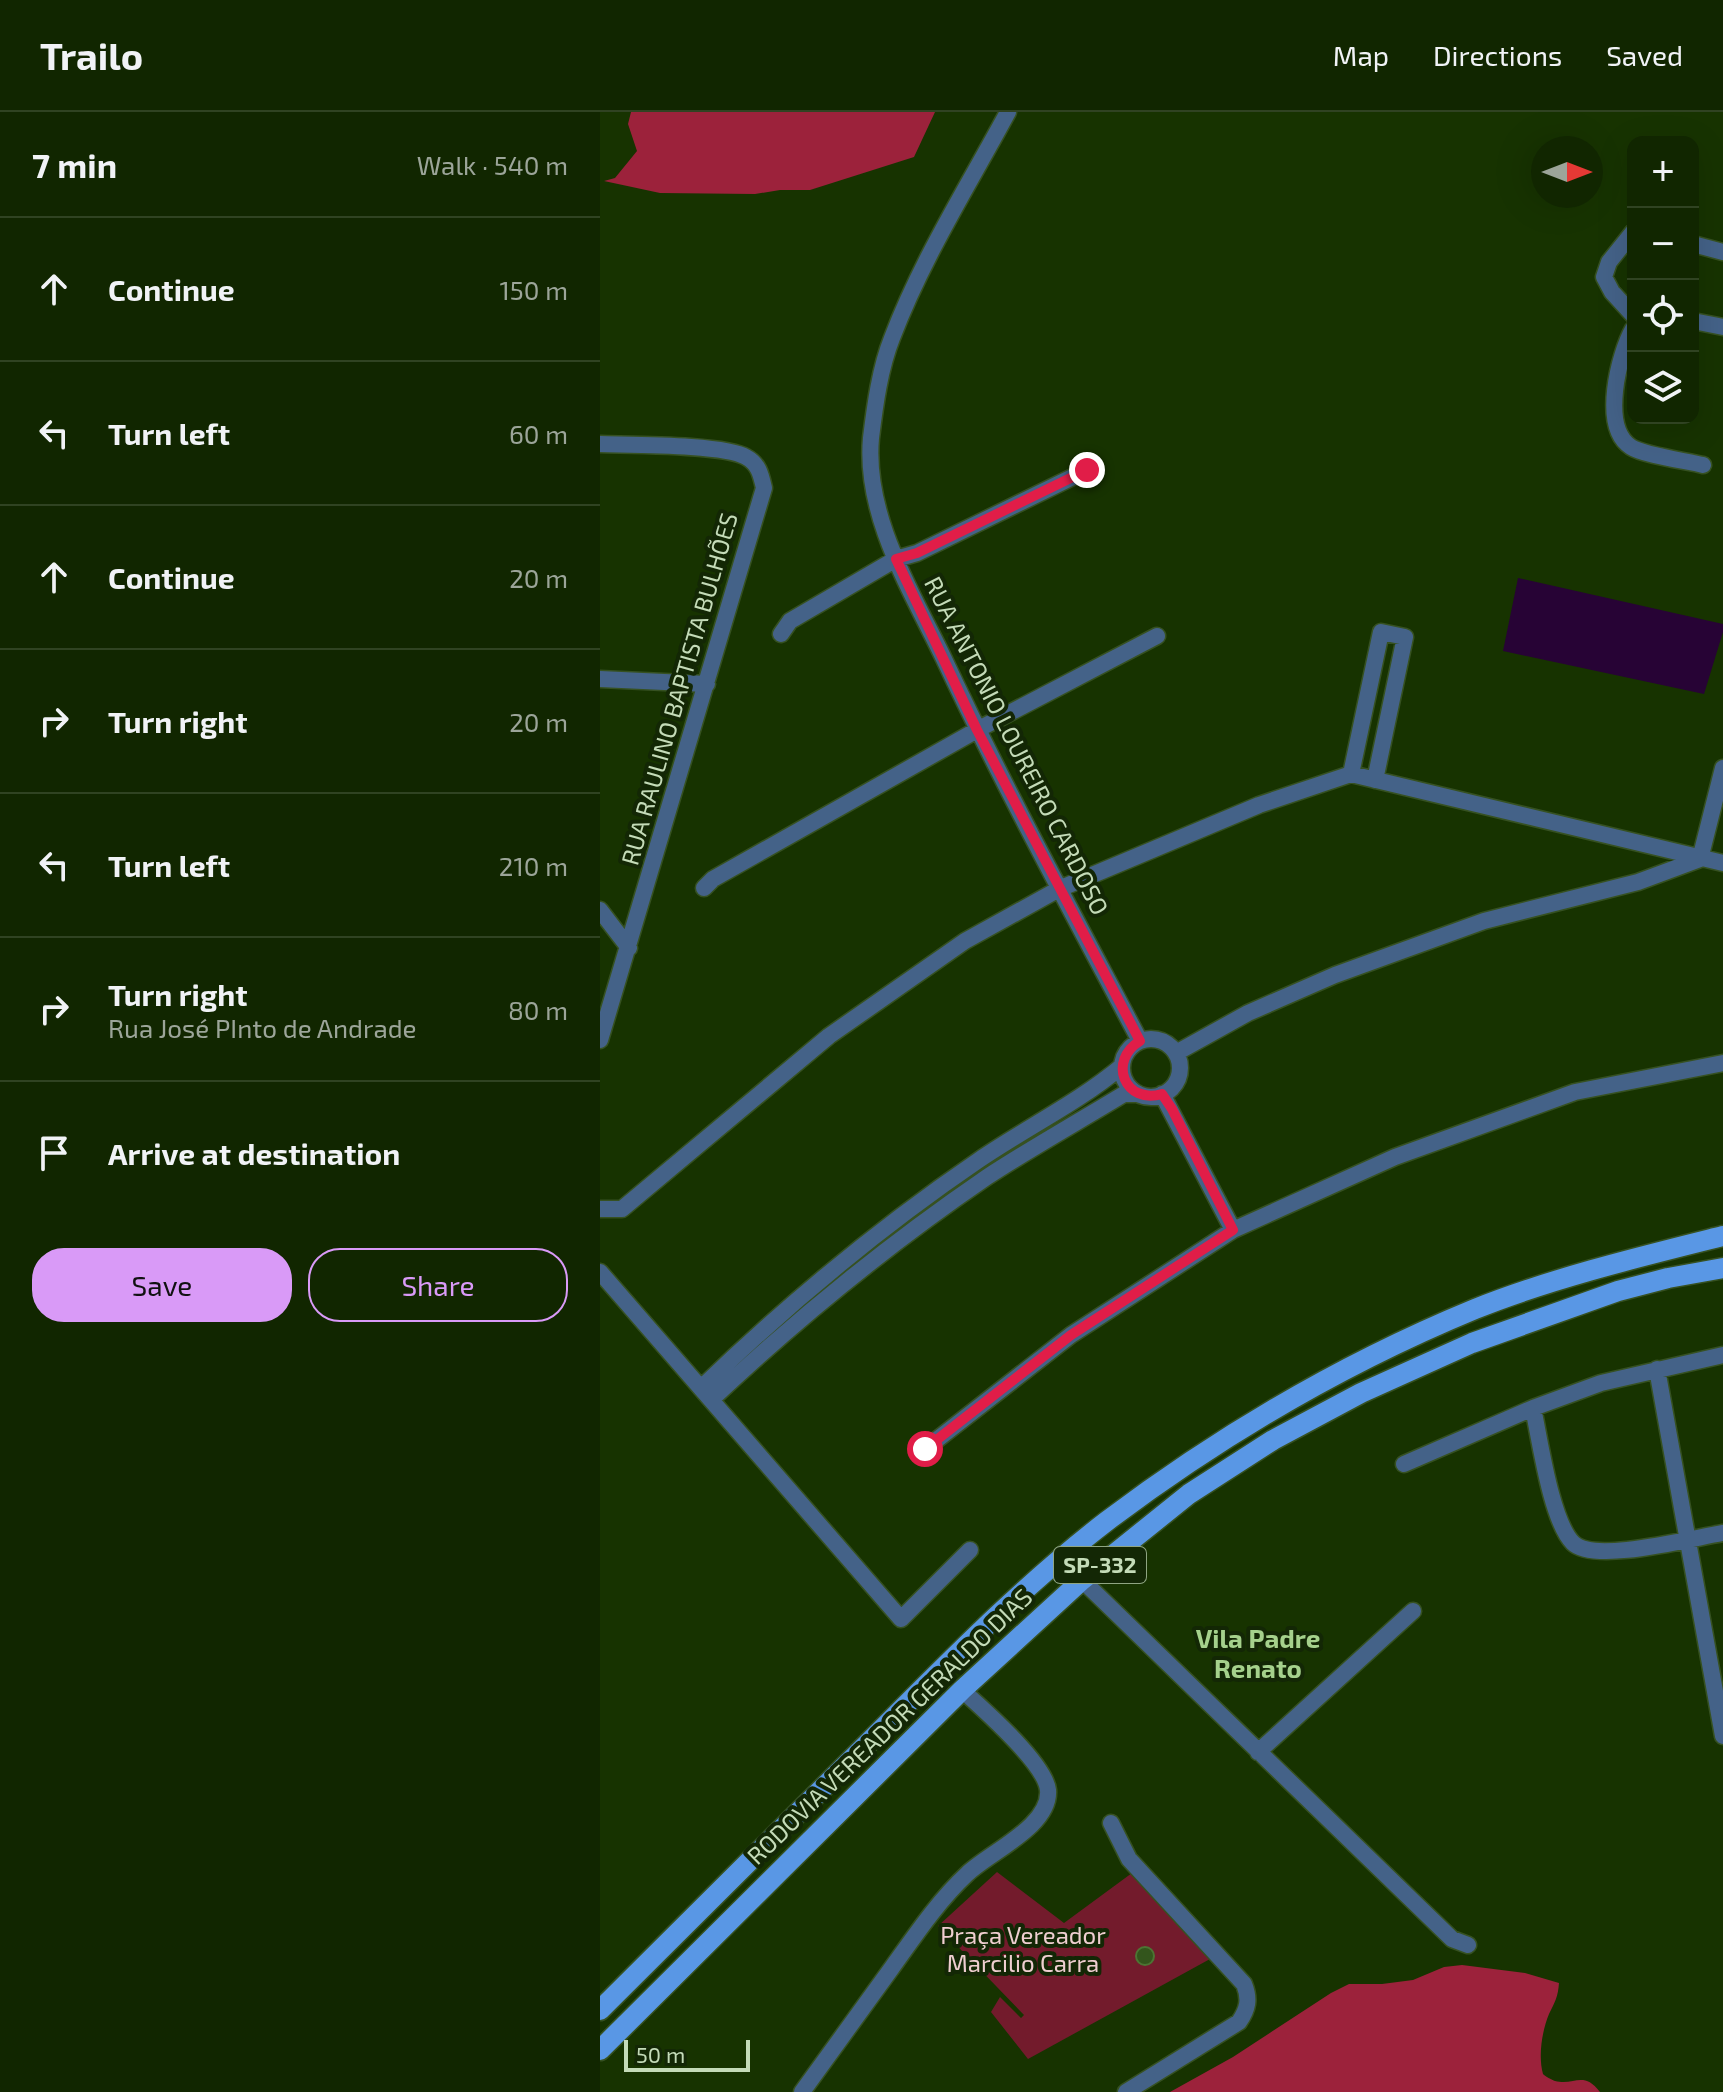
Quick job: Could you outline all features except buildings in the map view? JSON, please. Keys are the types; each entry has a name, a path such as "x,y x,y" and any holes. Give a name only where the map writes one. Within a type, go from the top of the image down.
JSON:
{"main road":[{"name":"RODOVIA VEREADOR GERALDO DIAS","path":"600,2010 941,1669 1047,1571 1175,1471 1258,1418 1369,1358 1477,1308 1632,1259 1723,1236"},
{"name":"RODOVIA VEREADOR GERALDO DIAS","path":"600,2050 962,1690 1082,1580 1189,1494 1273,1440 1361,1393 1472,1343 1534,1318 1618,1291 1723,1268"}],"street":[{"name":"RUA ANTONIO LOUREIRO CARDOSO","path":"1008,112 921,273 891,340 879,388 871,441 874,496 896,559 977,730 1140,1041"},
{"path":"1627,240 1609,262 1604,277 1612,292 1627,308"},
{"path":"1699,246 1723,252"},
{"path":"1699,322 1723,327"},
{"path":"1627,345 1618,368 1614,397 1622,438 1632,448 1703,465"},
{"name":"RUA RAULINO BAPTISTA BULHÕES","path":"600,444 725,450 746,456 760,469 764,488 600,1040"},
{"path":"781,634 790,621 896,559 917,553 1087,470"},
{"path":"1351,774 1381,632 1405,637 1375,780"},
{"path":"704,888 713,879 977,730 1157,636"},
{"path":"600,679 707,684"},
{"path":"1700,859 1723,768"},
{"path":"600,1209 622,1209 829,1036 965,941 1059,889 1259,805 1351,774 1723,863"},
{"path":"1176,1053 1248,1013 1335,975 1484,921 1638,882 1700,859"},
{"path":"600,910 629,948"},
{"path":"1157,1039 1176,1053 1180,1060 1179,1077 1162,1094 1154,1097 1124,1094 989,1176 929,1219 706,1394 758,1333 885,1226 1122,1066 1128,1051 1140,1041 1157,1039"},
{"path":"925,1449 1071,1335 1233,1230 1395,1157 1575,1092 1723,1063"},
{"path":"1122,1066 1127,1082 1138,1094"},
{"path":"1162,1094 1233,1230"},
{"path":"600,1272 901,1619 970,1550"},
{"path":"1404,1464 1533,1408 1601,1383 1723,1355"},
{"path":"1657,1369 1723,1736"},
{"path":"1533,1408 1552,1495 1562,1526 1574,1544 1592,1553 1611,1553 1723,1533"},
{"path":"1082,1580 1452,1939 1468,1945"},
{"path":"1258,1752 1413,1611"},
{"path":"802,2092 917,1933 967,1874 1028,1827 1045,1809 1048,1790 1043,1774 996,1721 962,1690"},
{"path":"1111,1823 1129,1859 1244,1984 1249,1997 1246,2012 1239,2022 1126,2092"}],"green space":[{"name":"Praça Vereador Marcilio Carra","path":"997,1872 1064,1923 1132,1873 1210,1959 1028,2059 991,2012 1000,1997 1021,2018 1024,2015 938,1926"}],"shaded area":[{"path":"631,112 935,112 914,157 810,190 755,194 660,193 604,181 615,178 637,151 628,124"},
{"path":"1518,578 1723,624 1704,694 1503,651"},
{"path":"1462,1965 1525,1973 1559,1983 1543,2036 1543,2074 1555,2081 1584,2080 1600,2092 1170,2092 1233,2057 1349,1984 1413,1980 1444,1967"}],"district":[{"name":"Vila Padre Renato","path":"1258,1654"}],"route":[{"path":"925,1449 1071,1335 1233,1230 1162,1094 1154,1097 1138,1094 1123,1075 1124,1058 1140,1041 977,730 896,559 917,553 1087,470"}]}
